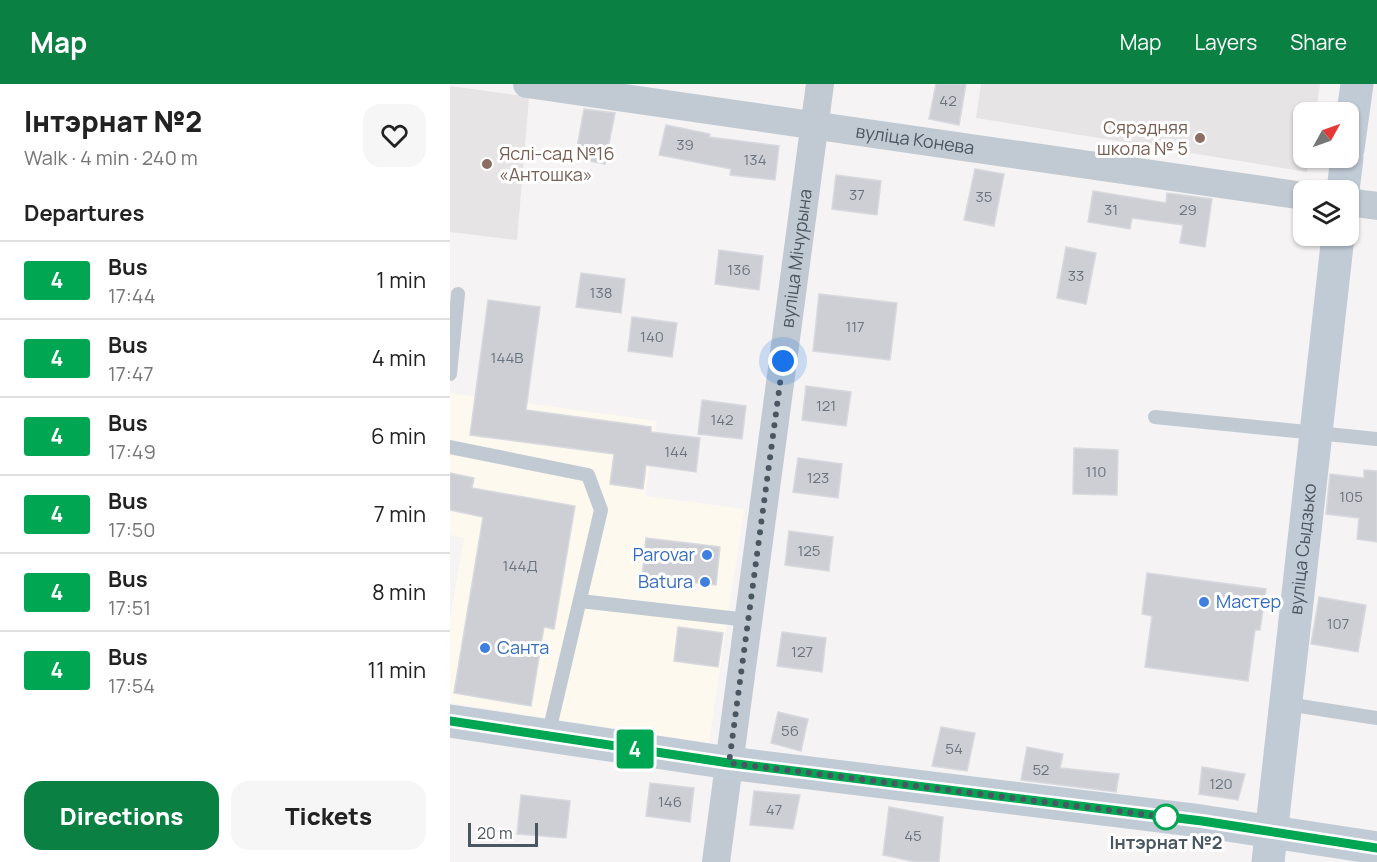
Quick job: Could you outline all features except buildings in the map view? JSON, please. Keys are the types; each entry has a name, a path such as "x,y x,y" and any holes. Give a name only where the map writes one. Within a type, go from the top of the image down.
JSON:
{"street":[{"name":"вуліца Конева","path":"527,84 1293,194"},
{"name":"вуліца Мічурына","path":"716,862 820,84"},
{"path":"1355,102 1357,84"},
{"path":"1359,204 1377,206"},
{"name":"вуліца Сыдзько","path":"1270,848 1337,246"},
{"path":"450,721 729,763 1202,821 1270,848 1377,848"}],"lane":[{"path":"450,374 458,294"},
{"path":"1155,417 1377,439"},
{"path":"450,447 588,475 601,510 548,736"},
{"path":"580,601 748,620"},
{"path":"1287,704 1377,718"}],"shaded area":[{"name":"Сярэдняя школа № 5","path":"981,84 1320,84 1317,102 1293,102 1293,168 1308,168 1307,172 976,118"},
{"name":"Яслі-сад №16 «Антошка»","path":"450,86 529,97 517,240 450,232"},
{"path":"450,393 657,421 645,496 744,509 709,743 450,703 450,618 464,538 450,535"}],"bus line":[{"name":"4","path":"450,721 729,763 1202,821 1273,834 1377,848"}],"place":[{"name":"Сярэдняя школа № 5","path":"1200,138"},
{"name":"Яслі-сад №16 «Антошка»","path":"487,164"},
{"name":"Parovar","path":"707,555"},
{"name":"Batura","path":"705,582"},
{"name":"Мастер","path":"1204,602"},
{"name":"Санта","path":"485,648"},
{"name":"Інтэрнат №2","path":"1166,817"}],"route":[{"path":"783,361 729,763 1166,817"}]}
